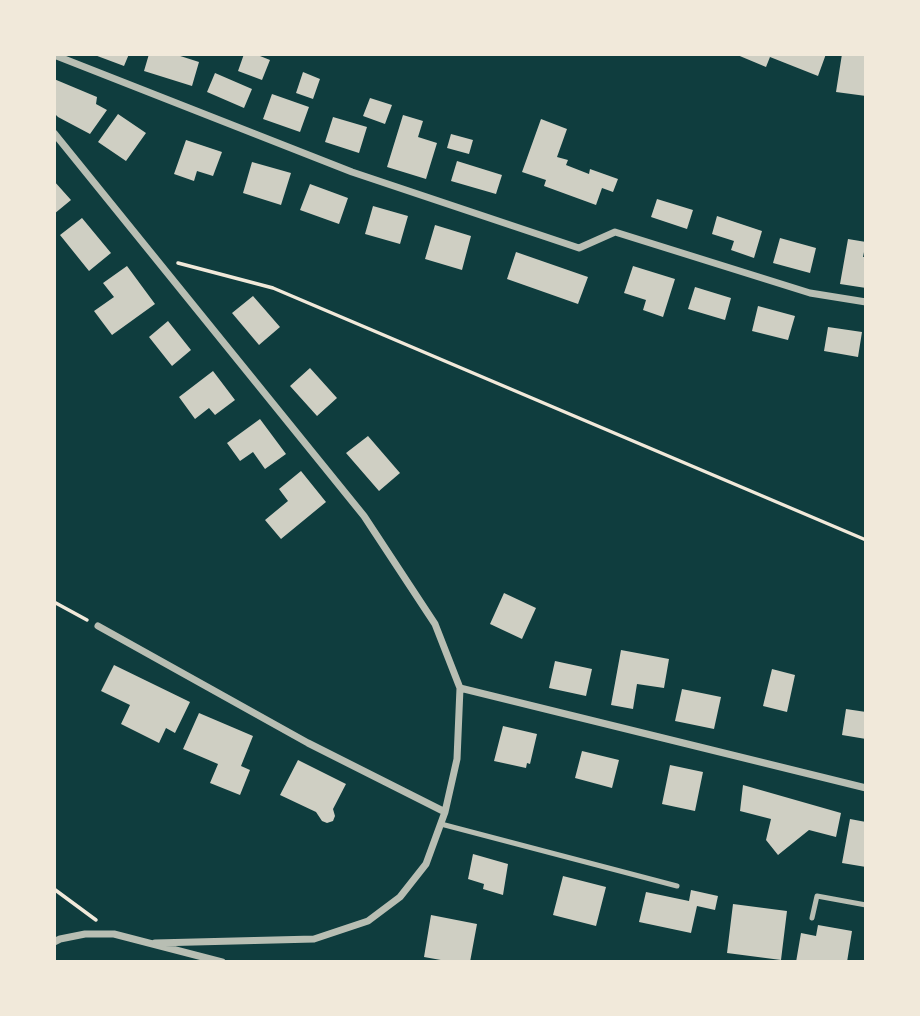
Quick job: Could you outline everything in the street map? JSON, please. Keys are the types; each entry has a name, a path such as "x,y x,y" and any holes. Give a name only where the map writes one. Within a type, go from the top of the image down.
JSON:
{"street":[{"path":"54,55 352,172 579,248 615,232 810,293 866,302"},
{"path":"54,133 365,516 435,624 460,688 457,759 446,812 426,864 400,897 368,921 314,939 155,943"},
{"path":"98,626 308,743 446,812"},
{"path":"460,688 866,788"},
{"path":"54,942 85,934 114,934 222,962"}],"lane":[{"path":"441,824 677,886"},
{"path":"812,918 817,897 866,905"}],"path":[{"path":"155,257 273,288 866,540"},
{"path":"54,602 98,626"},
{"path":"54,889 114,934"}],"building":[{"path":"92,54 129,54 124,66"},
{"path":"149,54 174,54 199,62 192,86 144,71"},
{"path":"244,54 255,54 270,60 262,80 238,71"},
{"path":"735,54 826,54 818,76 770,57 766,67"},
{"path":"842,54 866,56 866,96 836,92"},
{"path":"303,72 320,79 313,99 296,93"},
{"path":"215,73 252,89 244,108 207,92"},
{"path":"54,79 97,97 96,104 107,110 90,134 54,113"},
{"path":"272,94 309,107 300,132 263,119"},
{"path":"370,98 392,105 385,124 363,116"},
{"path":"118,114 146,133 126,161 98,142"},
{"path":"403,115 423,121 418,137 437,143 426,179 387,167"},
{"path":"333,117 367,127 359,153 325,142"},
{"path":"541,119 567,129 557,157 568,160 566,165 589,174 590,169 618,179 613,192 602,188 596,205 544,186 546,180 522,172"},
{"path":"451,134 473,140 469,154 447,148"},
{"path":"186,140 222,152 213,176 197,171 194,181 174,174"},
{"path":"457,161 502,175 496,194 451,181"},
{"path":"252,162 291,173 281,205 243,193"},
{"path":"54,181 71,200 54,214"},
{"path":"310,184 348,198 339,224 300,210"},
{"path":"657,199 693,210 687,229 651,217"},
{"path":"373,206 408,216 400,244 365,234"},
{"path":"717,216 762,231 754,258 731,250 734,241 712,234"},
{"path":"82,218 111,253 89,271 60,235"},
{"path":"435,225 471,236 462,270 425,259"},
{"path":"780,238 816,248 810,273 773,263"},
{"path":"848,239 866,242 863,257 866,257 866,288 840,284"},
{"path":"516,252 588,277 578,304 507,279"},
{"path":"127,266 155,304 112,335 94,311 114,297 103,283"},
{"path":"633,266 675,279 663,317 643,310 646,300 624,293"},
{"path":"695,287 731,298 725,320 688,309"},
{"path":"253,296 280,327 259,345 232,313"},
{"path":"758,306 795,316 788,340 752,331"},
{"path":"168,321 191,350 172,366 149,337"},
{"path":"828,327 862,332 858,357 824,351"},
{"path":"310,368 337,398 317,416 290,386"},
{"path":"213,371 235,400 215,415 209,408 195,419 179,397"},
{"path":"260,419 286,454 265,469 253,452 240,461 227,443"},
{"path":"368,436 400,473 379,491 346,453"},
{"path":"301,471 326,502 281,539 265,520 288,501 279,489"},
{"path":"504,593 536,608 522,639 490,624"},
{"path":"621,650 669,659 664,688 637,684 633,709 611,705"},
{"path":"555,661 592,669 586,696 549,688"},
{"path":"114,665 190,702 175,733 166,728 159,743 121,724 130,705 101,691"},
{"path":"772,669 795,675 787,712 763,706"},
{"path":"682,689 721,697 714,729 675,721"},
{"path":"846,709 866,712 866,739 842,735"},
{"path":"199,713 253,736 241,766 250,770 240,795 210,783 218,764 183,749"},
{"path":"503,726 537,734 530,764 527,763 526,768 494,761"},
{"path":"582,751 619,760 612,788 575,778"},
{"path":"298,760 346,784 333,809 333,821 322,821 316,812 280,795"},
{"path":"670,765 703,772 695,811 662,804"},
{"path":"743,785 841,813 836,837 809,830 778,855 766,840 771,819 740,811"},
{"path":"850,819 866,822 866,867 842,863"},
{"path":"473,854 508,864 503,895 483,889 484,884 468,879"},
{"path":"563,876 606,887 596,926 553,915"},
{"path":"691,890 718,896 715,910 697,906 691,933 639,922 646,892 689,901"},
{"path":"733,904 787,911 781,960 727,953"},
{"path":"431,915 477,924 470,962 424,957"},
{"path":"818,925 852,931 847,962 796,962 801,933 816,936"}]}
